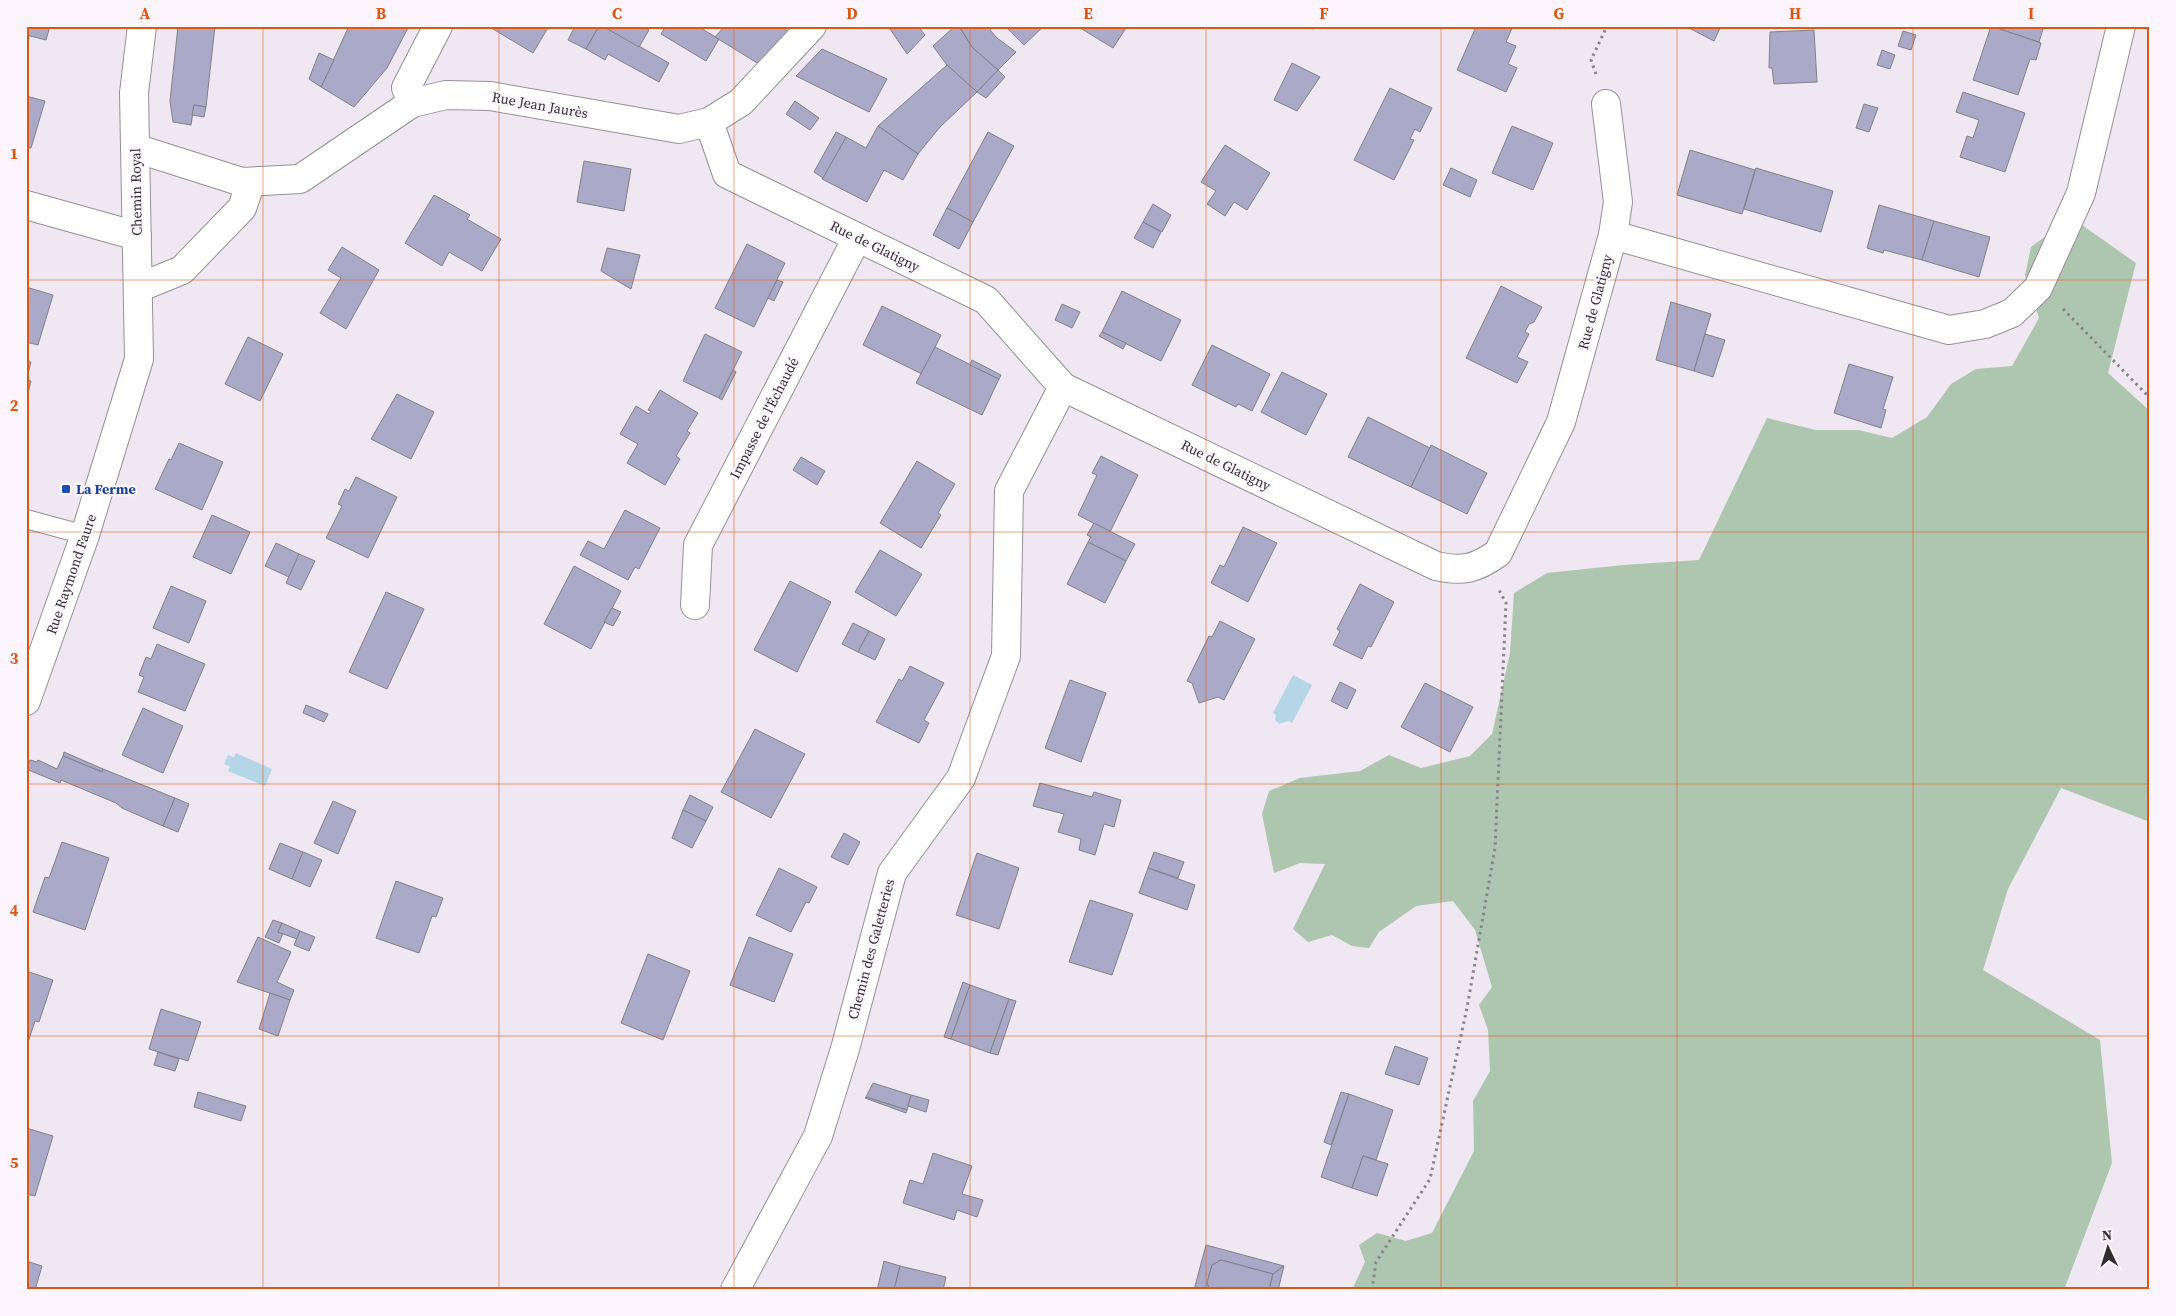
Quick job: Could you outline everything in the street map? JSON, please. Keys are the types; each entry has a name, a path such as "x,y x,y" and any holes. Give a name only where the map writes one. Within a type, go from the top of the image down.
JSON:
{"street":[{"name":"Chemin Royal","path":"139,359 134,93 142,26"},
{"path":"412,103 406,88 438,26"},
{"name":"Rue Jean Jaurès","path":"135,148 242,182 300,179 412,103 446,95 490,96 679,129 709,122 741,102 812,26"},
{"path":"2038,288 2081,193 2121,26"},
{"name":"Rue de Glatigny","path":"709,122 727,174 986,300 1063,387 1436,566 1454,570 1484,564 1498,553 1561,422 1613,235 1618,202 1606,104"},
{"path":"138,288 182,270 242,208 251,182"},
{"path":"26,205 137,236"},
{"name":"Rue de Glatigny","path":"1613,235 1949,330 1985,324 2012,313 2038,288"},
{"name":"Impasse de l'Échaudé","path":"695,605 698,545 857,238"},
{"name":"Rue Raymond Faure","path":"26,701 85,535 139,359"},
{"name":"Chemin des Galetteries","path":"735,1290 818,1136 845,1049 892,873 961,778 1006,656 1009,491 1063,387"}],"lane":[{"path":"26,518 85,535"}],"path":[{"path":"1606,104 1591,60 1607,26"},
{"path":"2038,288 2066,312 2150,398"},
{"path":"1372,1290 1376,1262 1430,1179 1467,1008 1495,848 1506,603 1484,564"}],"green space":[{"path":"2082,225 2136,263 2108,373 2150,411 2150,822 2061,788 2008,889 1983,970 2100,1040 2112,1163 2064,1290 1447,1290 1429,1287 1422,1290 1352,1290 1365,1262 1359,1245 1377,1233 1406,1241 1432,1233 1474,1151 1473,1101 1490,1071 1488,1030 1479,1005 1492,987 1475,930 1453,901 1416,906 1379,932 1369,948 1352,946 1332,935 1308,942 1293,929 1325,864 1300,863 1274,873 1262,814 1269,791 1300,778 1360,771 1389,755 1421,768 1470,756 1492,734 1510,653 1514,593 1547,573 1699,560 1767,418 1816,430 1858,430 1892,438 1927,417 1951,384 1976,369 2012,366 2039,318 2025,275 2031,247 2058,227"}],"water":[{"path":"1293,675 1312,685 1292,723 1288,721 1279,724 1275,720 1276,715 1273,713"},
{"path":"236,753 272,769 265,786 228,771 230,766 224,764 228,755 234,757"}],"building":[{"path":"26,26 50,26 46,40 26,35"},
{"path":"178,26 215,26 206,107 194,105 191,125 173,122 170,101"},
{"path":"349,26 409,26 387,68 354,107 321,87"},
{"path":"488,26 549,26 533,53"},
{"path":"575,26 599,26 586,49 568,40"},
{"path":"599,26 603,26 669,63 659,82 608,54 605,60 586,49"},
{"path":"607,26 642,26 649,30 639,47 606,28"},
{"path":"666,26 697,26 719,39 706,61 661,34"},
{"path":"725,26 781,26 788,32 759,64 715,37"},
{"path":"888,26 918,26 925,35 907,54"},
{"path":"955,26 959,26 972,47 998,70 977,92 947,65 933,46"},
{"path":"959,26 991,26 990,30 997,38 1016,52 998,70 972,47"},
{"path":"1005,26 1044,26 1024,45"},
{"path":"1077,26 1123,26 1126,28 1113,48"},
{"path":"1469,26 1513,26 1506,42 1516,46 1508,64 1517,68 1506,92 1457,70 1475,29"},
{"path":"1685,26 1721,26 1714,41"},
{"path":"1990,26 2044,26 2039,42"},
{"path":"1991,26 2041,43 2036,60 2030,59 2018,95 1973,80"},
{"path":"1814,30 1817,82 1774,84 1772,68 1769,68 1770,32"},
{"path":"1903,31 1916,35 1911,50 1898,46"},
{"path":"822,49 887,79 869,112 796,76"},
{"path":"1882,50 1895,55 1890,69 1877,65"},
{"path":"319,53 334,60 321,87 309,79"},
{"path":"1292,63 1320,77 1297,111 1274,100"},
{"path":"947,65 977,92 940,127 918,154 878,126"},
{"path":"998,70 1005,77 986,98 977,92"},
{"path":"1390,88 1432,108 1420,132 1415,129 1410,139 1414,140 1394,180 1354,160"},
{"path":"1963,92 2025,113 2005,172 1960,157 1967,136 1973,138 1979,120 1956,112"},
{"path":"26,96 45,101 31,148 26,147"},
{"path":"795,101 819,118 810,130 786,114"},
{"path":"1864,104 1878,108 1869,132 1856,128"},
{"path":"194,105 206,107 204,117 192,115"},
{"path":"878,126 918,154 903,180 884,170 867,202 822,179 846,137 866,148"},
{"path":"1512,126 1553,143 1533,190 1492,173"},
{"path":"836,132 846,137 823,178 814,172"},
{"path":"988,132 1014,146 973,222 947,208"},
{"path":"1225,145 1270,173 1247,210 1234,202 1225,216 1207,204 1216,191 1201,182"},
{"path":"1690,150 1755,170 1742,214 1677,195"},
{"path":"584,161 631,169 624,211 577,202"},
{"path":"1451,168 1477,180 1470,197 1443,185"},
{"path":"1756,168 1833,191 1821,232 1744,209"},
{"path":"434,195 470,215 467,219 501,239 482,271 449,252 442,266 405,243"},
{"path":"1153,204 1171,215 1162,232 1143,222"},
{"path":"1879,205 1934,221 1922,260 1884,250 1883,253 1867,248"},
{"path":"947,208 973,222 959,249 933,235"},
{"path":"1934,221 1990,237 1979,277 1922,260"},
{"path":"1143,222 1161,232 1153,248 1134,238"},
{"path":"747,244 785,263 754,327 715,308"},
{"path":"342,247 379,270 346,329 320,313 341,278 328,270"},
{"path":"607,248 640,255 631,289 601,271"},
{"path":"777,280 783,282 774,301 768,298"},
{"path":"1501,286 1542,307 1534,322 1529,324 1525,332 1529,334 1517,357 1528,362 1517,383 1466,358"},
{"path":"26,287 53,295 38,345 26,342"},
{"path":"1122,291 1181,320 1161,361 1102,332"},
{"path":"1671,302 1711,314 1694,371 1656,360"},
{"path":"1062,304 1080,312 1072,328 1055,320"},
{"path":"882,306 941,335 922,374 863,345"},
{"path":"1102,332 1126,343 1123,349 1099,336"},
{"path":"705,334 742,352 719,398 683,381"},
{"path":"1705,334 1725,340 1713,377 1694,371"},
{"path":"248,337 283,354 260,401 225,384"},
{"path":"1212,345 1270,374 1252,411 1238,404 1236,407 1192,385"},
{"path":"935,347 999,379 982,415 916,383"},
{"path":"972,360 1001,375 999,379 970,365"},
{"path":"26,361 31,362 26,382"},
{"path":"1849,364 1893,377 1883,409 1886,410 1881,428 1834,413"},
{"path":"733,370 736,372 722,400 719,398"},
{"path":"1282,372 1327,394 1306,435 1261,412"},
{"path":"27,380 31,381 28,393 26,392"},
{"path":"660,390 698,413 687,431 690,433 676,456 680,459 665,485 627,463 638,444 620,434 636,406 649,414 651,411 648,410"},
{"path":"397,394 434,412 411,459 371,439"},
{"path":"1368,417 1430,448 1411,487 1348,457"},
{"path":"179,443 223,462 202,510 155,489"},
{"path":"1431,445 1487,473 1467,514 1411,487"},
{"path":"1101,456 1138,475 1110,532 1078,515 1097,475 1092,473"},
{"path":"801,457 825,471 817,485 793,470"},
{"path":"917,461 955,484 938,513 941,515 921,548 880,523"},
{"path":"356,477 397,497 368,558 326,538 342,506 338,504 345,489 349,491"},
{"path":"625,510 660,528 639,569 635,567 628,580 580,555 588,541 604,549"},
{"path":"212,515 250,532 231,574 193,557"},
{"path":"1094,523 1135,544 1126,561 1088,542 1091,537 1087,535"},
{"path":"1243,527 1277,543 1248,602 1211,583 1220,565 1224,567"},
{"path":"1088,542 1126,561 1105,603 1067,584"},
{"path":"276,543 299,554 289,577 265,566"},
{"path":"880,550 922,574 896,616 855,592"},
{"path":"299,554 315,561 301,590 286,583"},
{"path":"574,566 621,591 591,649 544,624"},
{"path":"790,581 831,602 797,672 754,650"},
{"path":"1360,584 1394,602 1371,647 1368,646 1362,659 1333,645 1340,631 1337,629"},
{"path":"171,586 206,601 189,643 153,628"},
{"path":"386,592 424,609 387,689 349,672"},
{"path":"612,608 621,612 613,626 604,622"},
{"path":"1220,621 1255,639 1224,700 1218,697 1199,703 1192,683 1187,681 1209,636 1212,637"},
{"path":"853,623 869,631 858,652 842,644"},
{"path":"869,631 885,639 875,660 858,652"},
{"path":"157,644 205,664 185,711 138,692 144,677 139,675 146,657 151,659"},
{"path":"910,666 944,683 924,720 929,723 919,743 876,722 899,679 902,681"},
{"path":"1070,680 1106,693 1081,762 1045,748"},
{"path":"1340,682 1356,690 1347,709 1331,701"},
{"path":"1425,683 1473,707 1450,752 1401,727"},
{"path":"306,705 328,714 324,722 303,713"},
{"path":"143,708 183,726 163,773 122,755"},
{"path":"755,729 805,754 771,818 721,792"},
{"path":"64,752 103,769 102,772 63,756"},
{"path":"63,756 102,772 103,769 175,798 163,826 122,808 116,803 61,780 60,783 26,769 30,760 37,762 38,760 57,769"},
{"path":"1040,783 1092,797 1094,792 1121,800 1114,827 1104,824 1095,855 1079,850 1081,839 1058,832 1064,814 1033,806"},
{"path":"690,795 713,807 706,821 683,810"},
{"path":"175,798 189,804 178,832 163,826"},
{"path":"333,801 356,811 338,854 314,843"},
{"path":"683,810 706,821 692,848 672,838"},
{"path":"844,833 860,842 848,865 831,857"},
{"path":"62,842 109,858 85,930 33,912 45,877 49,878"},
{"path":"280,843 303,852 292,879 269,869"},
{"path":"303,852 322,860 310,887 292,879"},
{"path":"1154,852 1184,862 1178,878 1148,868"},
{"path":"977,853 1019,868 999,929 956,915"},
{"path":"779,868 817,887 809,903 806,902 791,932 756,915"},
{"path":"1148,868 1195,885 1187,910 1139,893"},
{"path":"396,881 443,898 436,917 432,916 419,953 376,938"},
{"path":"1090,900 1133,914 1112,975 1069,962"},
{"path":"273,920 282,923 278,932 283,933 279,943 265,937"},
{"path":"282,923 300,931 297,939 278,932"},
{"path":"300,931 315,937 309,951 294,945"},
{"path":"258,937 291,952 277,982 294,990 290,1000 237,982"},
{"path":"749,937 793,954 774,1002 730,985"},
{"path":"648,954 690,971 663,1040 621,1023"},
{"path":"26,971 53,980 39,1022 35,1021 29,1039 26,1039"},
{"path":"963,982 970,985 951,1039 944,1037"},
{"path":"970,985 1009,999 990,1053 951,1039"},
{"path":"270,993 290,1000 278,1036 259,1029"},
{"path":"1009,999 1016,1001 998,1055 990,1053"},
{"path":"161,1009 201,1022 188,1061 149,1049"},
{"path":"1395,1046 1428,1058 1419,1085 1385,1074"},
{"path":"158,1052 179,1059 175,1071 154,1065"},
{"path":"873,1083 911,1095 907,1110 866,1097"},
{"path":"198,1092 246,1106 241,1121 194,1107"},
{"path":"1341,1092 1349,1094 1331,1145 1324,1142"},
{"path":"1349,1094 1393,1110 1376,1160 1363,1156 1352,1188 1321,1177"},
{"path":"911,1095 929,1100 926,1112 908,1106"},
{"path":"865,1098 907,1110 906,1113"},
{"path":"26,1128 53,1136 35,1196 26,1194"},
{"path":"933,1153 972,1166 962,1194 983,1200 977,1217 957,1210 954,1220 903,1203 910,1180 923,1184"},
{"path":"1363,1156 1388,1164 1377,1196 1352,1188"},
{"path":"1206,1245 1284,1266 1273,1274 1221,1260 1212,1265 1207,1283 1210,1290 1194,1290"},
{"path":"1221,1260 1273,1274 1269,1290 1210,1290 1207,1283 1212,1265"},
{"path":"26,1261 42,1266 35,1290 26,1290"},
{"path":"884,1261 900,1266 894,1290 877,1290"},
{"path":"900,1266 946,1277 943,1290 894,1290"},
{"path":"1284,1266 1278,1290 1269,1290 1273,1274"}],"place":[{"name":"La Ferme","path":"66,489"}]}
